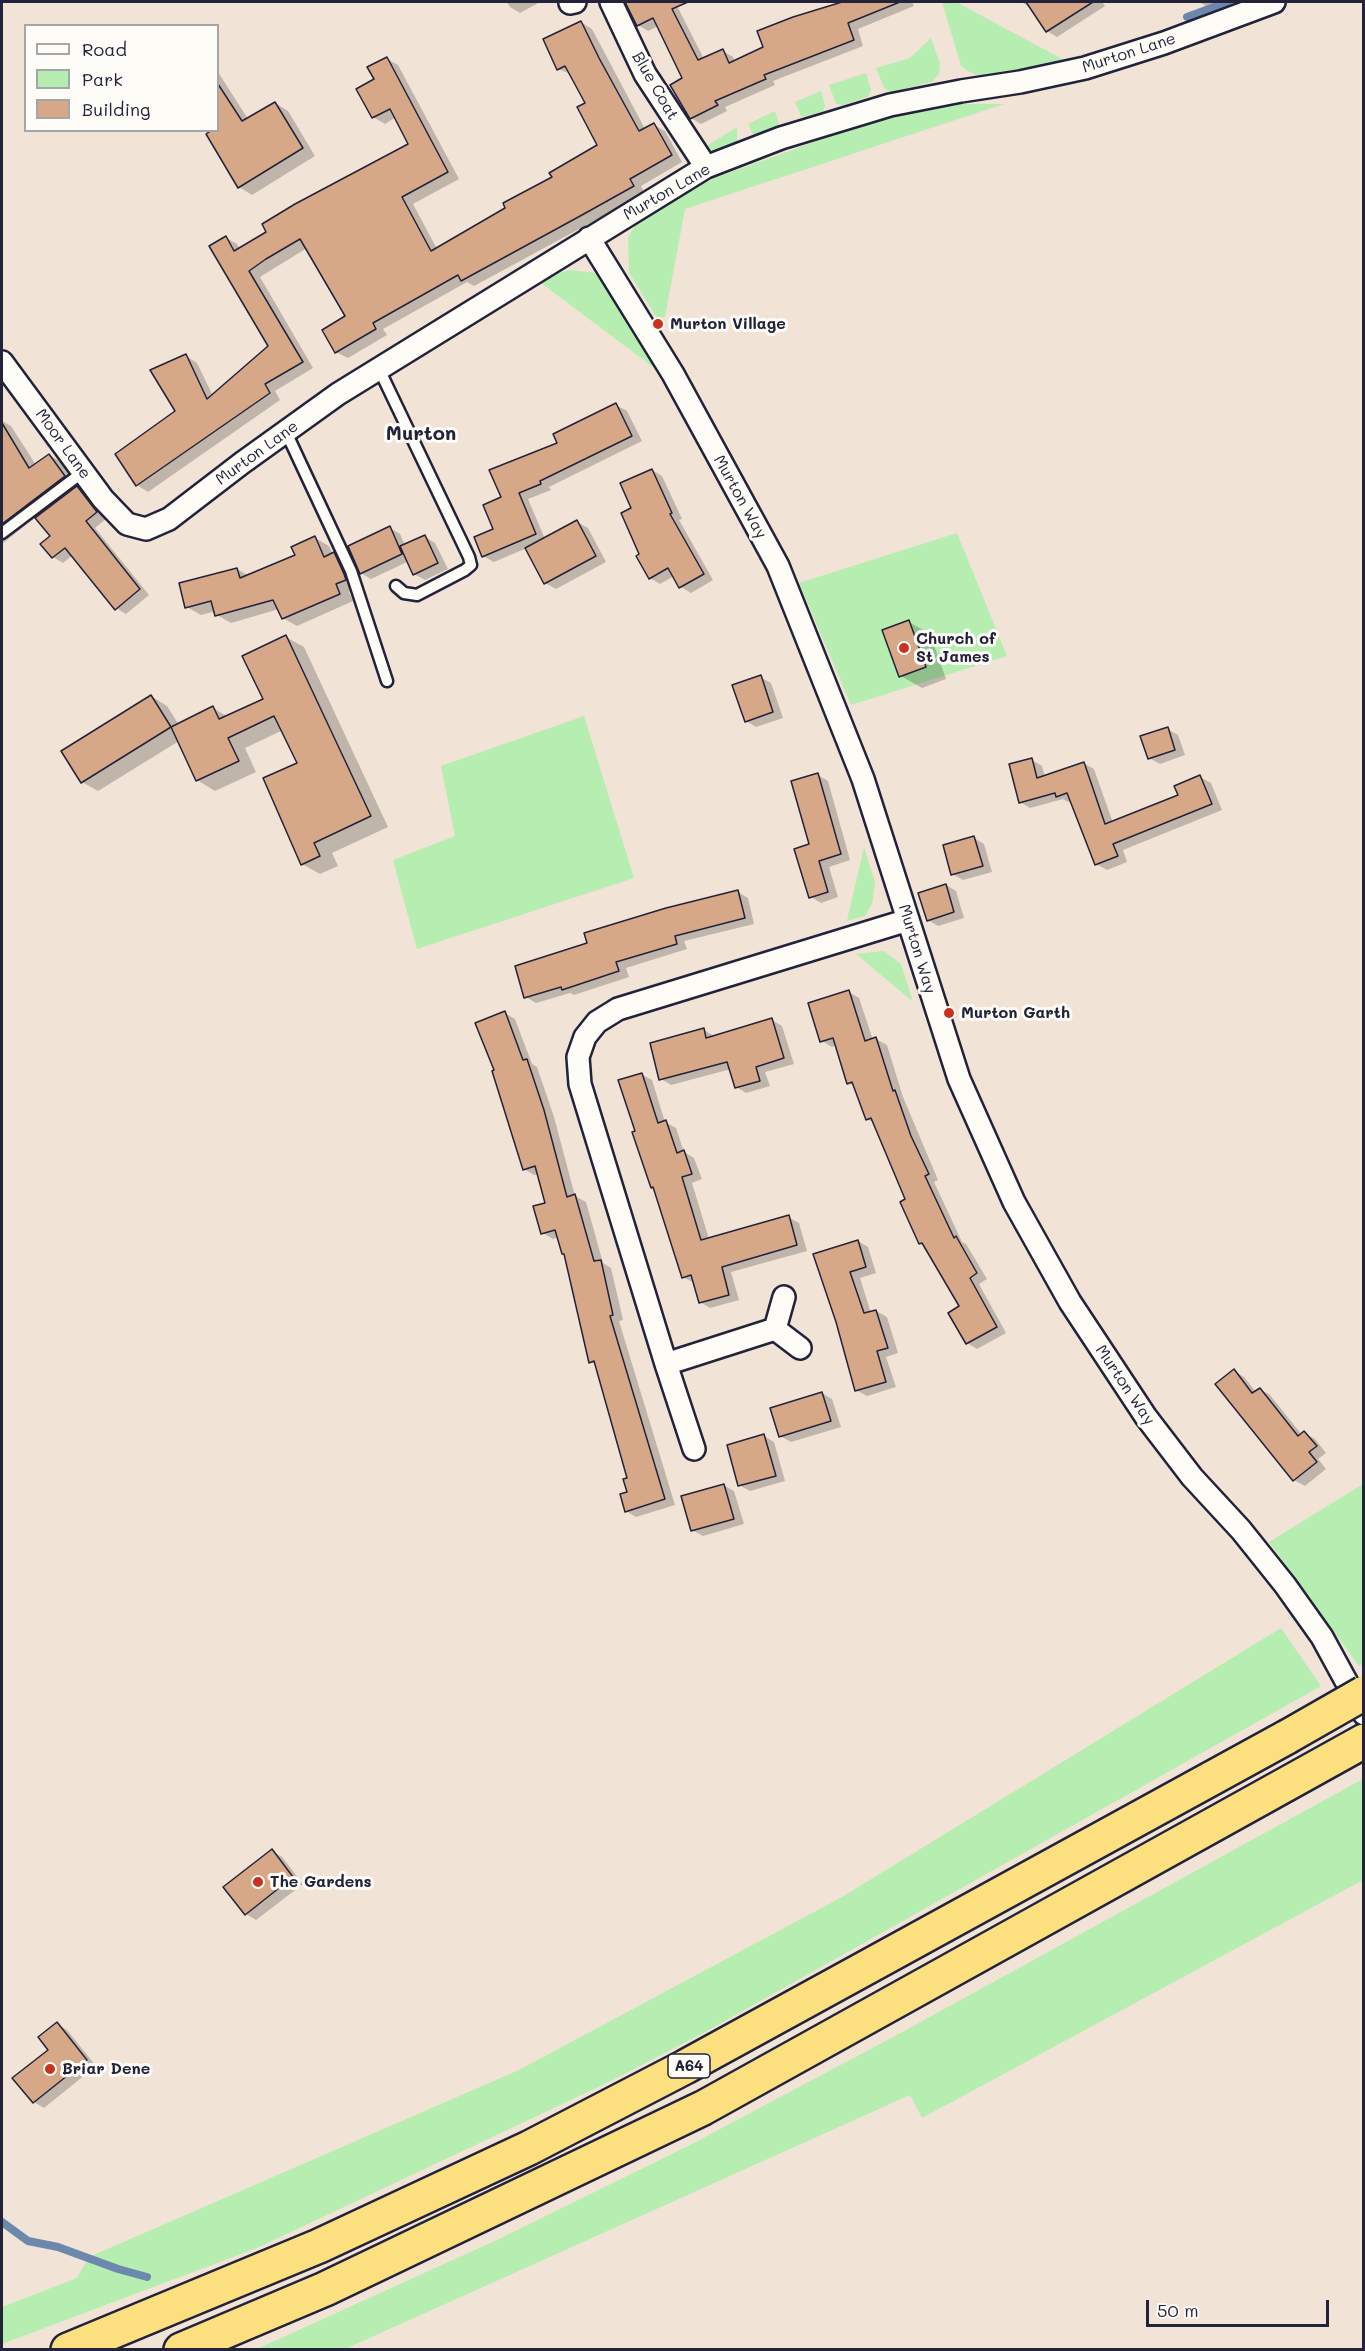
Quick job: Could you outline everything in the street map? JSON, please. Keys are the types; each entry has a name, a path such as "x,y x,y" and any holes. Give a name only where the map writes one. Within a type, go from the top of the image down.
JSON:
{"highway":[{"name":"A64","path":"68,2349 319,2246 529,2148 685,2067 1364,1693"},
{"name":"A64","path":"181,2349 325,2289 703,2108 1364,1741"}],"street":[{"name":"Blue Coat","path":"611,2 645,74 705,167"},
{"name":"Murton Lane","path":"128,524 146,529 169,519 338,394 705,167 791,135 890,105 1084,68 1164,43 1274,2"},
{"name":"Murton Way","path":"589,238 673,374 778,566 863,779 959,1078 1014,1202 1070,1302 1146,1417 1192,1477 1241,1530 1286,1585 1322,1637 1364,1714"},
{"name":"Moor Lane","path":"2,362 103,499 128,524"},
{"path":"694,1449 580,1084 578,1058 585,1037 597,1022 618,1008 908,920"},
{"path":"775,1329 784,1297"},
{"path":"666,1364 775,1329"},
{"path":"775,1329 800,1348"}],"lane":[{"path":"379,369 471,565 417,595 404,593 396,586"},
{"path":"286,432 351,571 387,681"},
{"path":"2,533 83,472"}],"green space":[{"path":"942,2 956,2 1064,60 991,75 977,75 968,71 961,66"},
{"path":"931,38 940,64 939,74 932,82 891,92 884,88 876,68 910,58"},
{"path":"866,73 871,90 868,97 843,105 836,104 829,85"},
{"path":"821,91 825,106 823,111 805,117 801,116 795,102"},
{"path":"950,104 1004,104 685,209 665,317 657,318 629,273 628,237 637,223 665,203 717,177 817,141 896,116"},
{"path":"775,111 780,127 754,136 748,124"},
{"path":"737,127 737,145 713,151 705,147"},
{"path":"570,270 597,273 615,293 657,370 541,283 557,273"},
{"path":"957,533 1007,656 851,705 799,583"},
{"path":"584,716 634,878 417,949 393,860 455,836 441,766"},
{"path":"864,847 875,882 872,904 865,916 847,921"},
{"path":"884,951 901,964 913,1002 856,954"},
{"path":"1363,1484 1364,1663 1359,1666 1269,1542"},
{"path":"1281,1628 1321,1686 707,2031 613,2080 257,2248 2,2344 2,2307 77,2278 89,2257 519,2070 842,1897"},
{"path":"1363,1779 1363,1880 922,2118 910,2095 345,2349 257,2349 499,2239 690,2145 895,2036"}],"building":[{"path":"625,2 688,2 672,9 698,60 723,49 729,63 763,47 757,31 793,17 842,2 900,2 848,23 854,40 764,75 766,79 715,101 718,105 690,119 670,85 682,78 653,18 637,26"},
{"path":"1026,2 1093,2 1046,32"},
{"path":"581,21 639,131 654,123 672,155 630,179 634,186 461,281 458,275 373,323 376,329 335,353 322,330 345,316 300,239 266,259 249,271 303,362 265,384 270,393 136,486 115,454 175,411 150,370 186,354 207,399 268,346 209,246 226,236 234,251 266,232 262,224 408,144 390,109 372,118 356,89 374,79 367,67 387,57 448,172 402,197 431,251 505,208 503,203 552,177 549,173 597,145 577,107 585,103 565,66 557,70 543,39"},
{"path":"219,86 242,121 275,102 303,148 238,188 206,134 219,132"},
{"path":"616,403 632,436 540,481 541,484 519,493 536,534 482,557 474,537 493,529 483,505 501,497 489,470 557,443 553,434"},
{"path":"2,423 29,468 49,454 65,476 2,524"},
{"path":"652,469 672,513 670,514 704,574 679,588 668,568 649,579 636,556 639,554 621,513 631,508 620,483"},
{"path":"77,486 97,512 86,521 140,589 115,610 65,548 52,558 40,544 50,536 35,518"},
{"path":"577,520 596,556 544,584 525,548"},
{"path":"390,526 402,554 360,574 348,546"},
{"path":"425,535 438,563 413,575 400,546"},
{"path":"315,536 324,557 334,552 344,574 346,580 336,584 340,594 282,619 273,600 215,616 211,601 185,608 179,583 237,568 240,578 295,555 291,547"},
{"name":"Church of St James","path":"909,620 926,667 899,677 882,630"},
{"path":"286,635 371,816 314,843 320,856 301,865 263,778 297,763 274,716 228,738 239,761 196,781 171,727 213,706 219,719 263,699 242,656"},
{"path":"761,675 773,712 745,722 732,685"},
{"path":"151,695 171,727 81,783 61,751"},
{"path":"1168,727 1175,750 1148,759 1140,736"},
{"path":"1032,758 1037,778 1084,762 1105,824 1178,795 1174,786 1200,775 1212,804 1113,844 1118,856 1095,865 1067,793 1056,797 1055,793 1019,803 1009,764"},
{"path":"818,773 841,854 819,861 828,892 809,898 794,849 809,844 791,781"},
{"path":"974,836 983,866 951,875 943,845"},
{"path":"946,884 954,912 927,921 918,893"},
{"path":"738,890 745,918 675,936 677,944 616,962 619,971 562,990 561,987 524,998 515,966 587,943 584,933 666,908"},
{"path":"849,990 865,1041 876,1037 893,1091 895,1090 911,1136 929,1174 925,1176 954,1238 956,1236 977,1273 970,1278 997,1327 966,1344 948,1313 959,1306 922,1243 919,1244 900,1202 905,1199 871,1118 866,1120 852,1082 847,1084 833,1038 820,1042 808,1003"},
{"path":"505,1011 523,1060 527,1059 544,1110 567,1197 575,1194 594,1261 601,1260 613,1315 610,1316 665,1499 625,1512 620,1494 627,1492 623,1479 627,1478 594,1361 589,1363 564,1254 562,1254 555,1230 541,1234 533,1206 545,1203 535,1166 523,1170 492,1071 494,1070 475,1023"},
{"path":"772,1018 784,1058 756,1067 760,1081 735,1088 727,1062 659,1080 650,1043 704,1028 706,1038"},
{"path":"642,1073 658,1123 666,1120 677,1153 684,1150 692,1174 682,1177 701,1240 789,1215 797,1245 722,1267 729,1295 699,1303 691,1275 682,1278 653,1187 651,1188 632,1132 635,1131 618,1080"},
{"path":"858,1240 866,1267 850,1272 864,1313 876,1310 888,1348 877,1351 886,1382 855,1391 836,1322 813,1254"},
{"path":"1234,1369 1252,1393 1260,1388 1298,1436 1304,1431 1317,1446 1309,1452 1317,1462 1293,1481 1215,1384"},
{"path":"822,1392 831,1421 779,1437 770,1408"},
{"path":"764,1434 776,1476 738,1486 727,1445"},
{"path":"724,1484 734,1519 691,1531 681,1496"},
{"name":"The Gardens","path":"272,1849 293,1877 245,1915 223,1887"},
{"name":"Briar Dene","path":"57,2022 87,2060 33,2103 12,2078 48,2050 38,2037"}],"waterway":[{"path":"1187,17 1228,2"},
{"path":"2,2222 28,2241 58,2247 147,2277"}],"place":[{"name":"Murton Village","path":"658,324"},
{"name":"Church of St James","path":"904,648"},
{"name":"Murton Garth","path":"949,1013"},
{"name":"The Gardens","path":"258,1882"},
{"name":"Briar Dene","path":"50,2069"}],"district":[{"name":"Murton","path":"421,434"}]}
